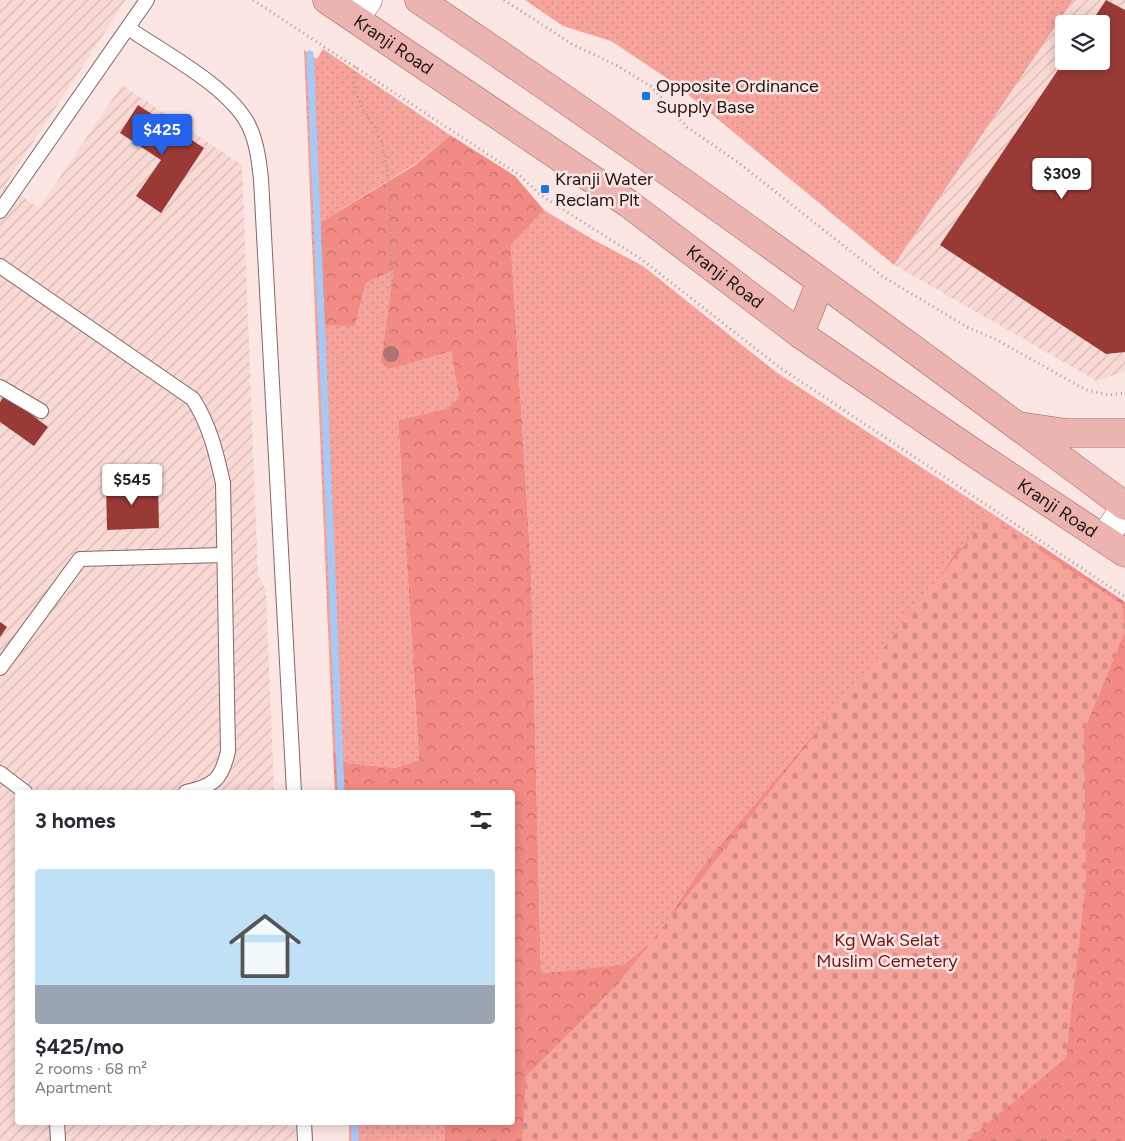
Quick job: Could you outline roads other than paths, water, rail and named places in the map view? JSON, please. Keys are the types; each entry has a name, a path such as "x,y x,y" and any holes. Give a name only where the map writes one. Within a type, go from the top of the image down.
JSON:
{"main road":[{"name":"Kranji Road","path":"327,0 361,9 629,204 800,334 1114,546"},
{"path":"419,0 534,76 706,197 820,283 927,358 1125,507"},
{"path":"447,0 464,30"},
{"path":"800,334 820,283"},
{"path":"1018,426 1067,433 1125,433"}],"street":[{"path":"1114,546 1125,507"}],"lane":[{"path":"0,211 147,0"},
{"path":"128,28 222,92 239,108 257,148 261,179 294,790"},
{"path":"0,266 193,399 206,419 215,446 223,483 228,751 224,771 213,783 192,790"},
{"path":"0,387 41,411"},
{"path":"0,668 80,559 224,555"},
{"path":"0,774 22,790"},
{"path":"57,1125 58,1141"},
{"path":"304,1125 305,1141"}],"waterway":[{"path":"310,54 341,790"},
{"path":"355,1125 355,1141"}],"place":[{"name":"Opposite Ordinance Supply Base","path":"646,96"},
{"name":"Kranji Water Reclam Plt","path":"545,189"}],"park label":[{"name":"Kg Wak Selat Muslim Cemetery","path":"887,950"}]}
